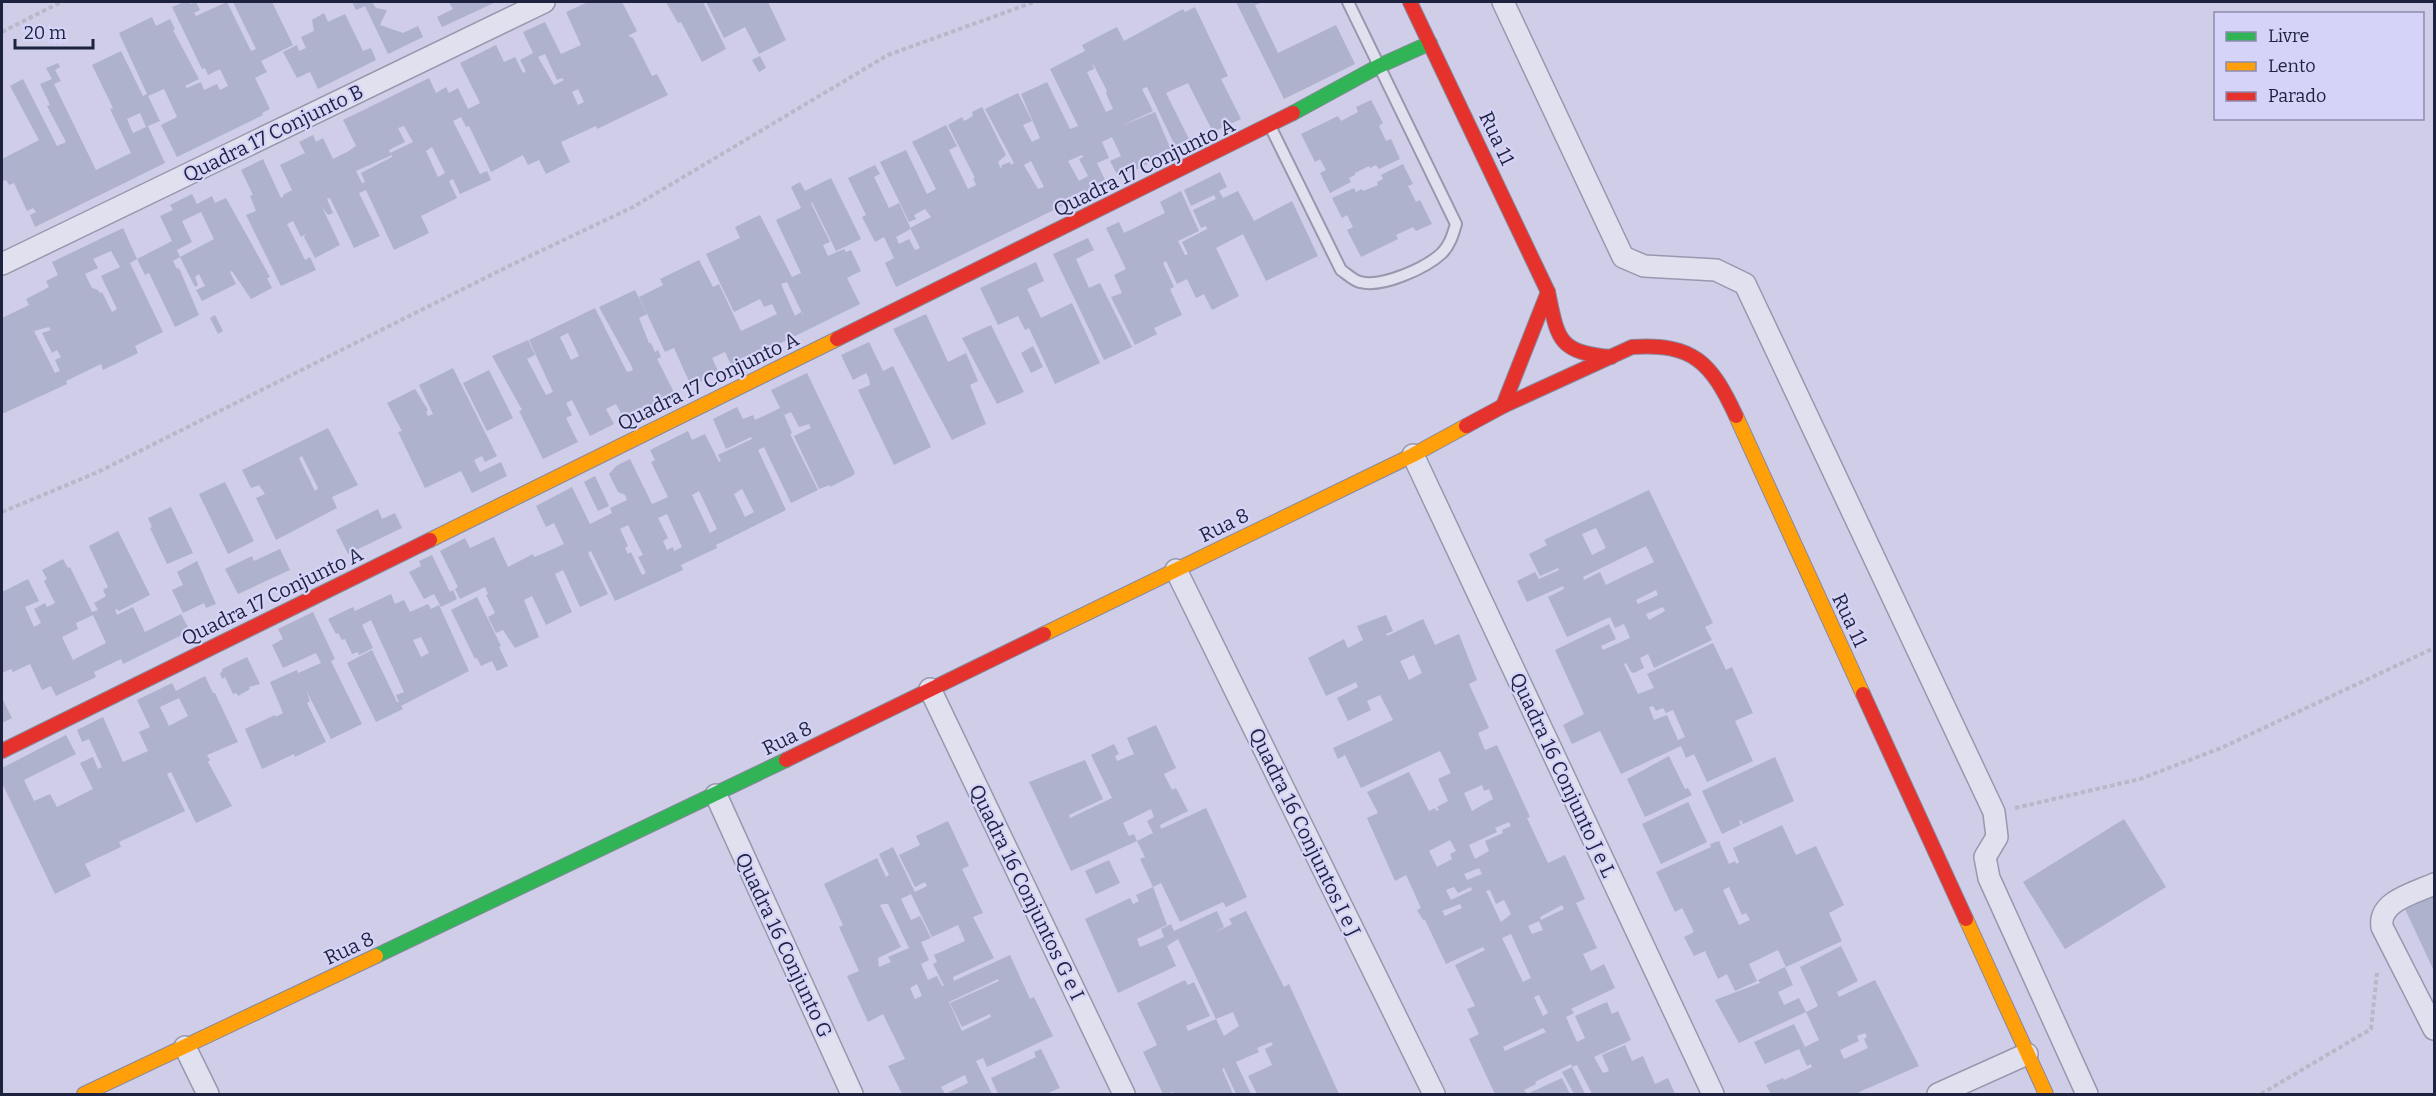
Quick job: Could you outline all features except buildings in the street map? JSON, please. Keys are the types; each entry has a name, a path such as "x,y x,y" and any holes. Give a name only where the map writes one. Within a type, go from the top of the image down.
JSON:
{"main road":[{"name":"Rua 11","path":"1410,2 1548,292 1559,337 1567,349 1586,356 1611,357"},
{"name":"Quadra 17 Conjunto A","path":"2,751 1270,126 1378,66 1430,43"},
{"path":"1503,406 1548,292"},
{"name":"Rua 11","path":"1503,406 1632,347 1654,345 1673,347 1691,354 1709,368 1723,388 2046,1095"},
{"name":"Rua 8","path":"84,1095 716,795 1413,455 1503,406"}],"street":[{"name":"Quadra 17 Conjunto B","path":"2,264 544,2"},
{"path":"1503,2 1623,258 1644,266 1716,270 1745,284 1994,812 1997,837 1985,858 1989,878 2087,1095"},
{"name":"Quadra 16 Conjunto J e L","path":"1413,455 1713,1095"},
{"name":"Quadra 16 Conjuntos I e J","path":"1176,570 1434,1095"},
{"name":"Quadra 16 Conjuntos G e I","path":"930,689 1124,1095"},
{"name":"Quadra 16 Conjunto G","path":"716,795 852,1095"},
{"path":"2434,884 2387,907 2381,920 2382,927 2434,1029"},
{"path":"185,1047 208,1095"},
{"path":"1938,1095 2027,1054"}],"lane":[{"path":"1270,126 1341,270 1359,282 1378,284 1410,273 1442,253 1452,239 1456,224 1348,2"}],"path":[{"path":"2,32 61,2"},
{"path":"2,512 98,472 508,266 633,207 888,55 1034,2"},
{"path":"1994,812 2140,779 2221,748 2434,648"},
{"path":"2261,1095 2371,1029 2382,927"}],"traffic: fast":[{"path":"1293,113 1379,66 1430,43"},
{"path":"376,956 786,760"}],"traffic: slow":[{"path":"430,540 837,339"},
{"path":"1736,416 1863,694"},
{"path":"1044,634 1413,455 1466,426"},
{"path":"1966,919 2046,1094"},
{"path":"84,1094 376,956"}],"traffic: jam":[{"path":"1410,2 1548,292 1558,332 1563,341 1580,351 1611,357"},
{"path":"837,339 1293,113"},
{"path":"1503,406 1548,292"},
{"path":"1466,426 1503,406 1632,347 1670,348 1698,360 1718,382 1736,416"},
{"path":"2,751 430,540"},
{"path":"786,760 1044,634"},
{"path":"1863,694 1966,919"}]}
